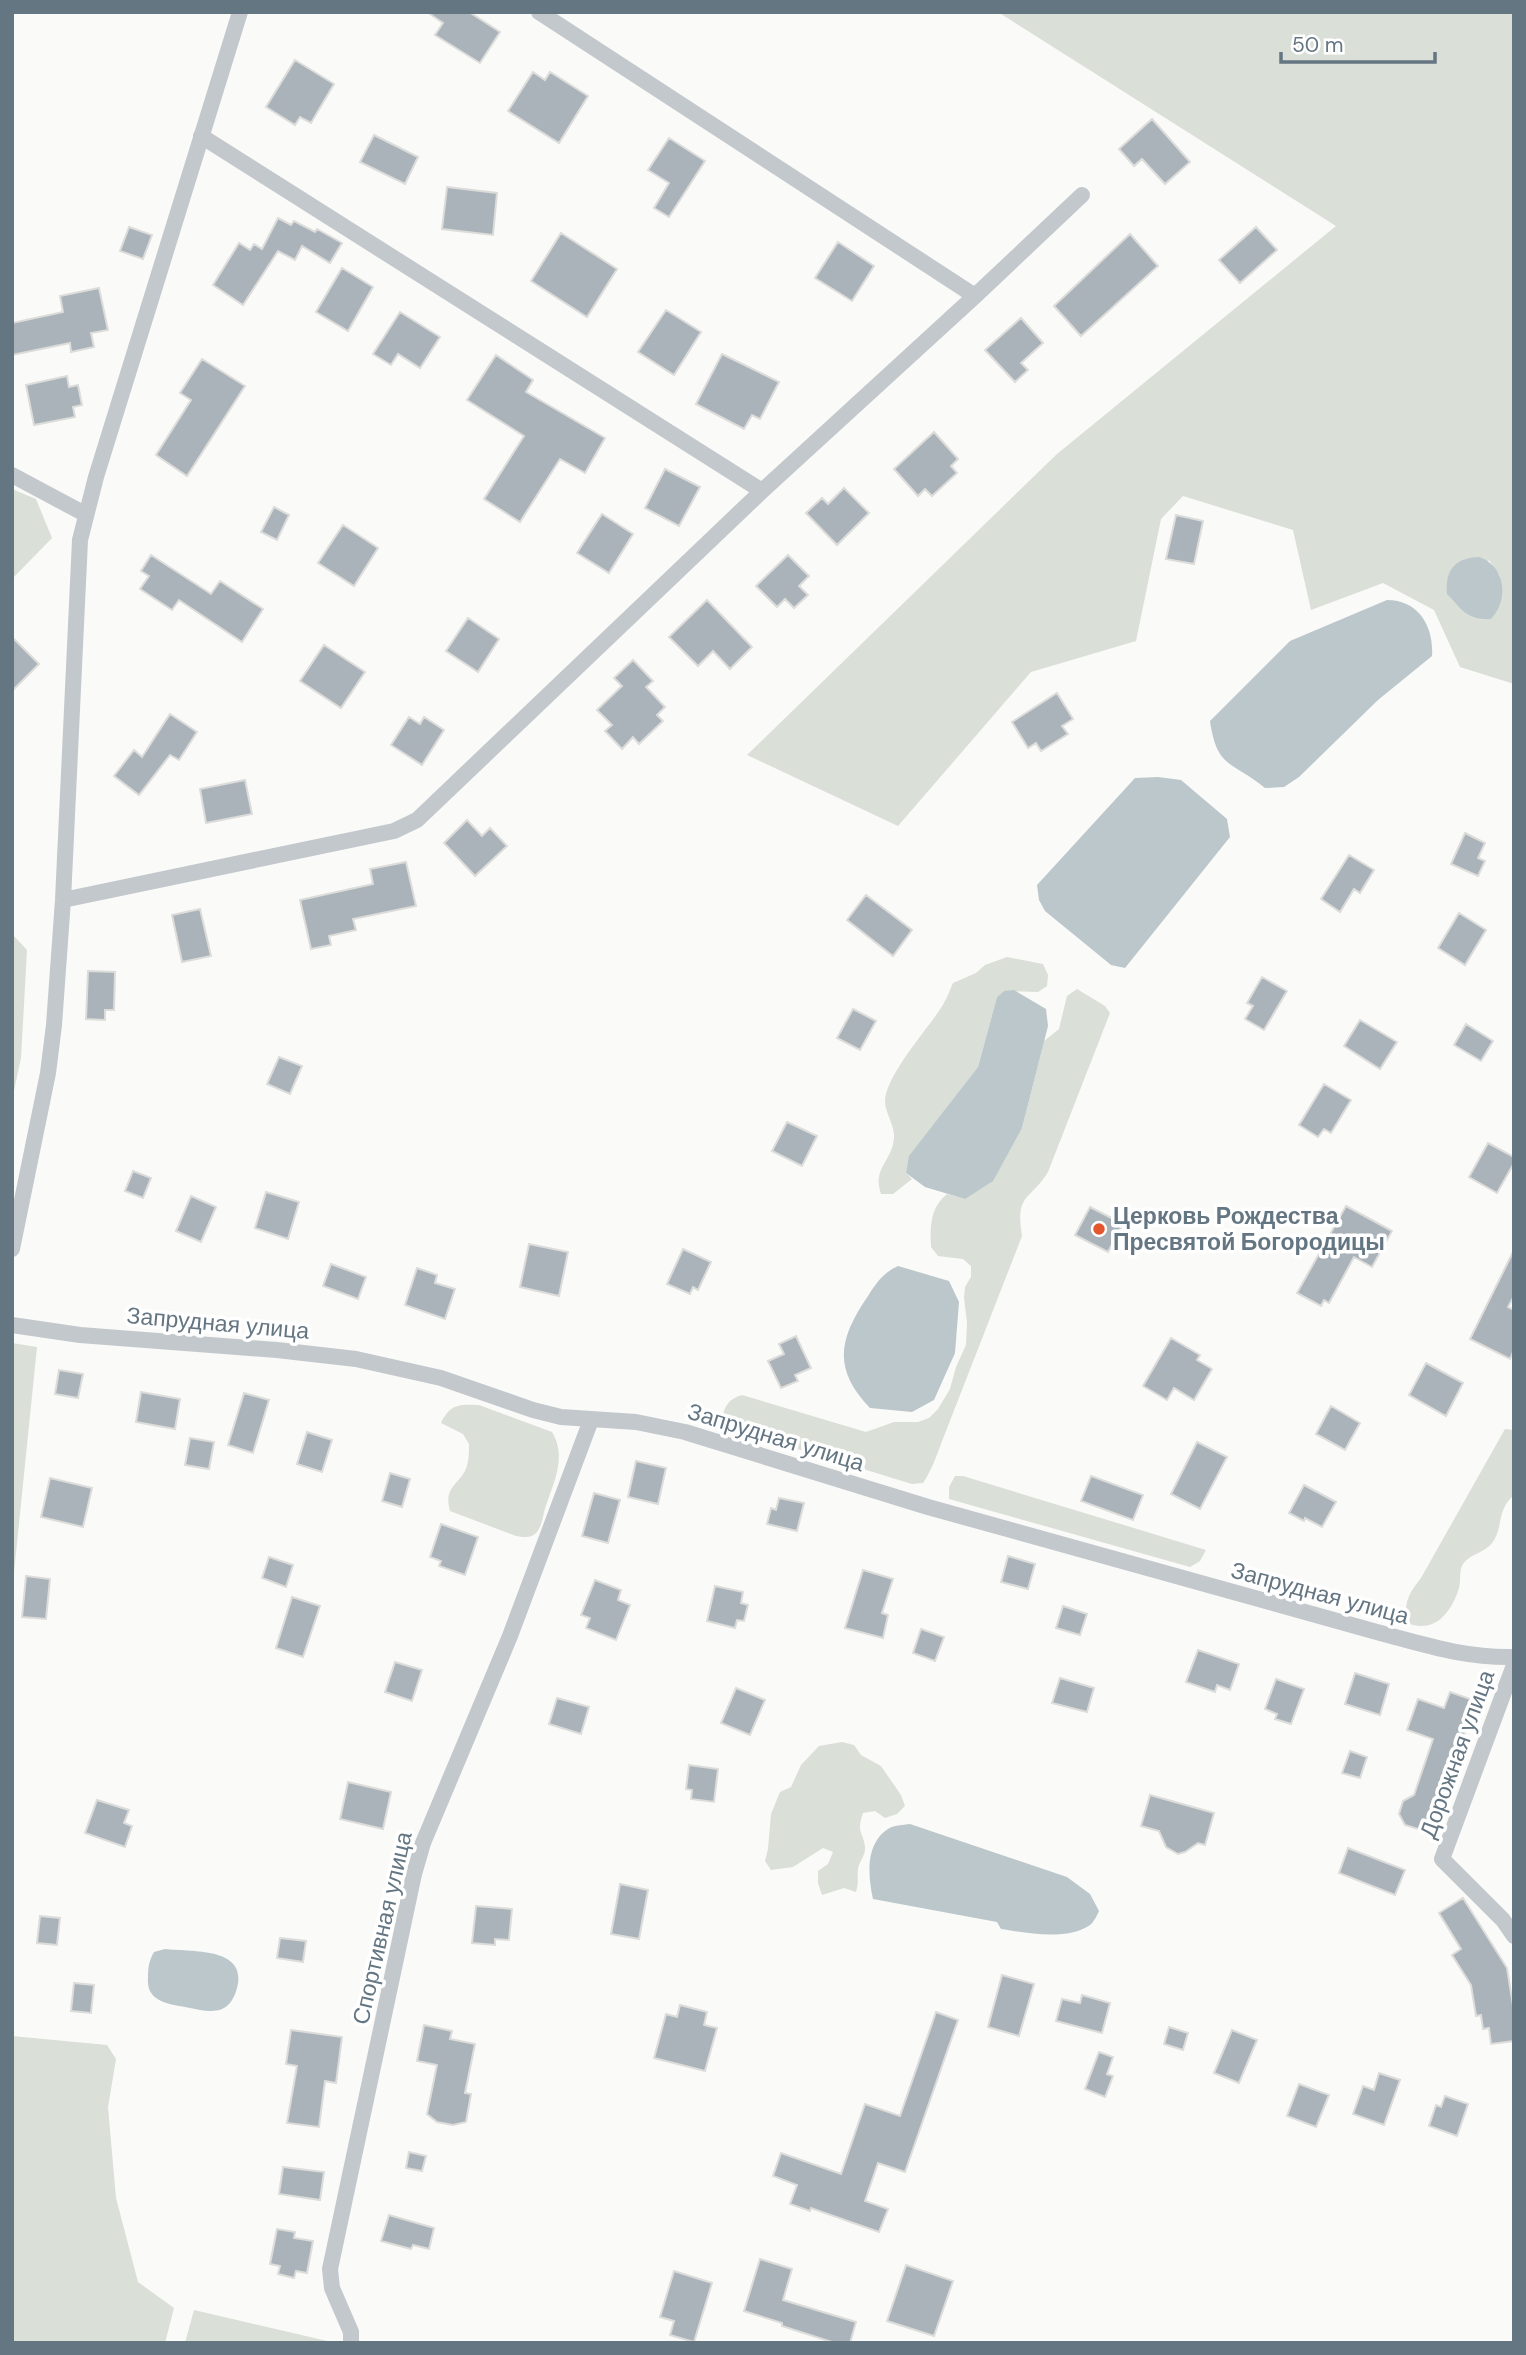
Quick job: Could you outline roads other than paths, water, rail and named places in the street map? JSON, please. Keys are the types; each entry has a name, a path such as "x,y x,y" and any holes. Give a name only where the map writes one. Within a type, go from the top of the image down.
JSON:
{"street":[{"path":"539,12 975,296"},
{"path":"12,1249 50,1061 54,1025 63,900 80,540 85,514 240,13"},
{"path":"201,136 762,491"},
{"path":"63,900 394,831 417,820 762,491 1082,195"},
{"path":"12,475 85,514"},
{"name":"Запрудная улица","path":"12,1325 80,1335 277,1350 356,1359 441,1378 561,1417 636,1422 685,1432 928,1507 1453,1653 1483,1658 1514,1657"},
{"name":"Спортивная улица","path":"351,2343 351,2332 332,2288 330,2269 414,1874 423,1843 510,1636 592,1420"},
{"name":"Дорожная улица","path":"1514,1665 1442,1859 1503,1920 1514,1936"}],"place":[{"name":"Церковь Рождества Пресвятой Богородицы","path":"1099,1229"}]}
